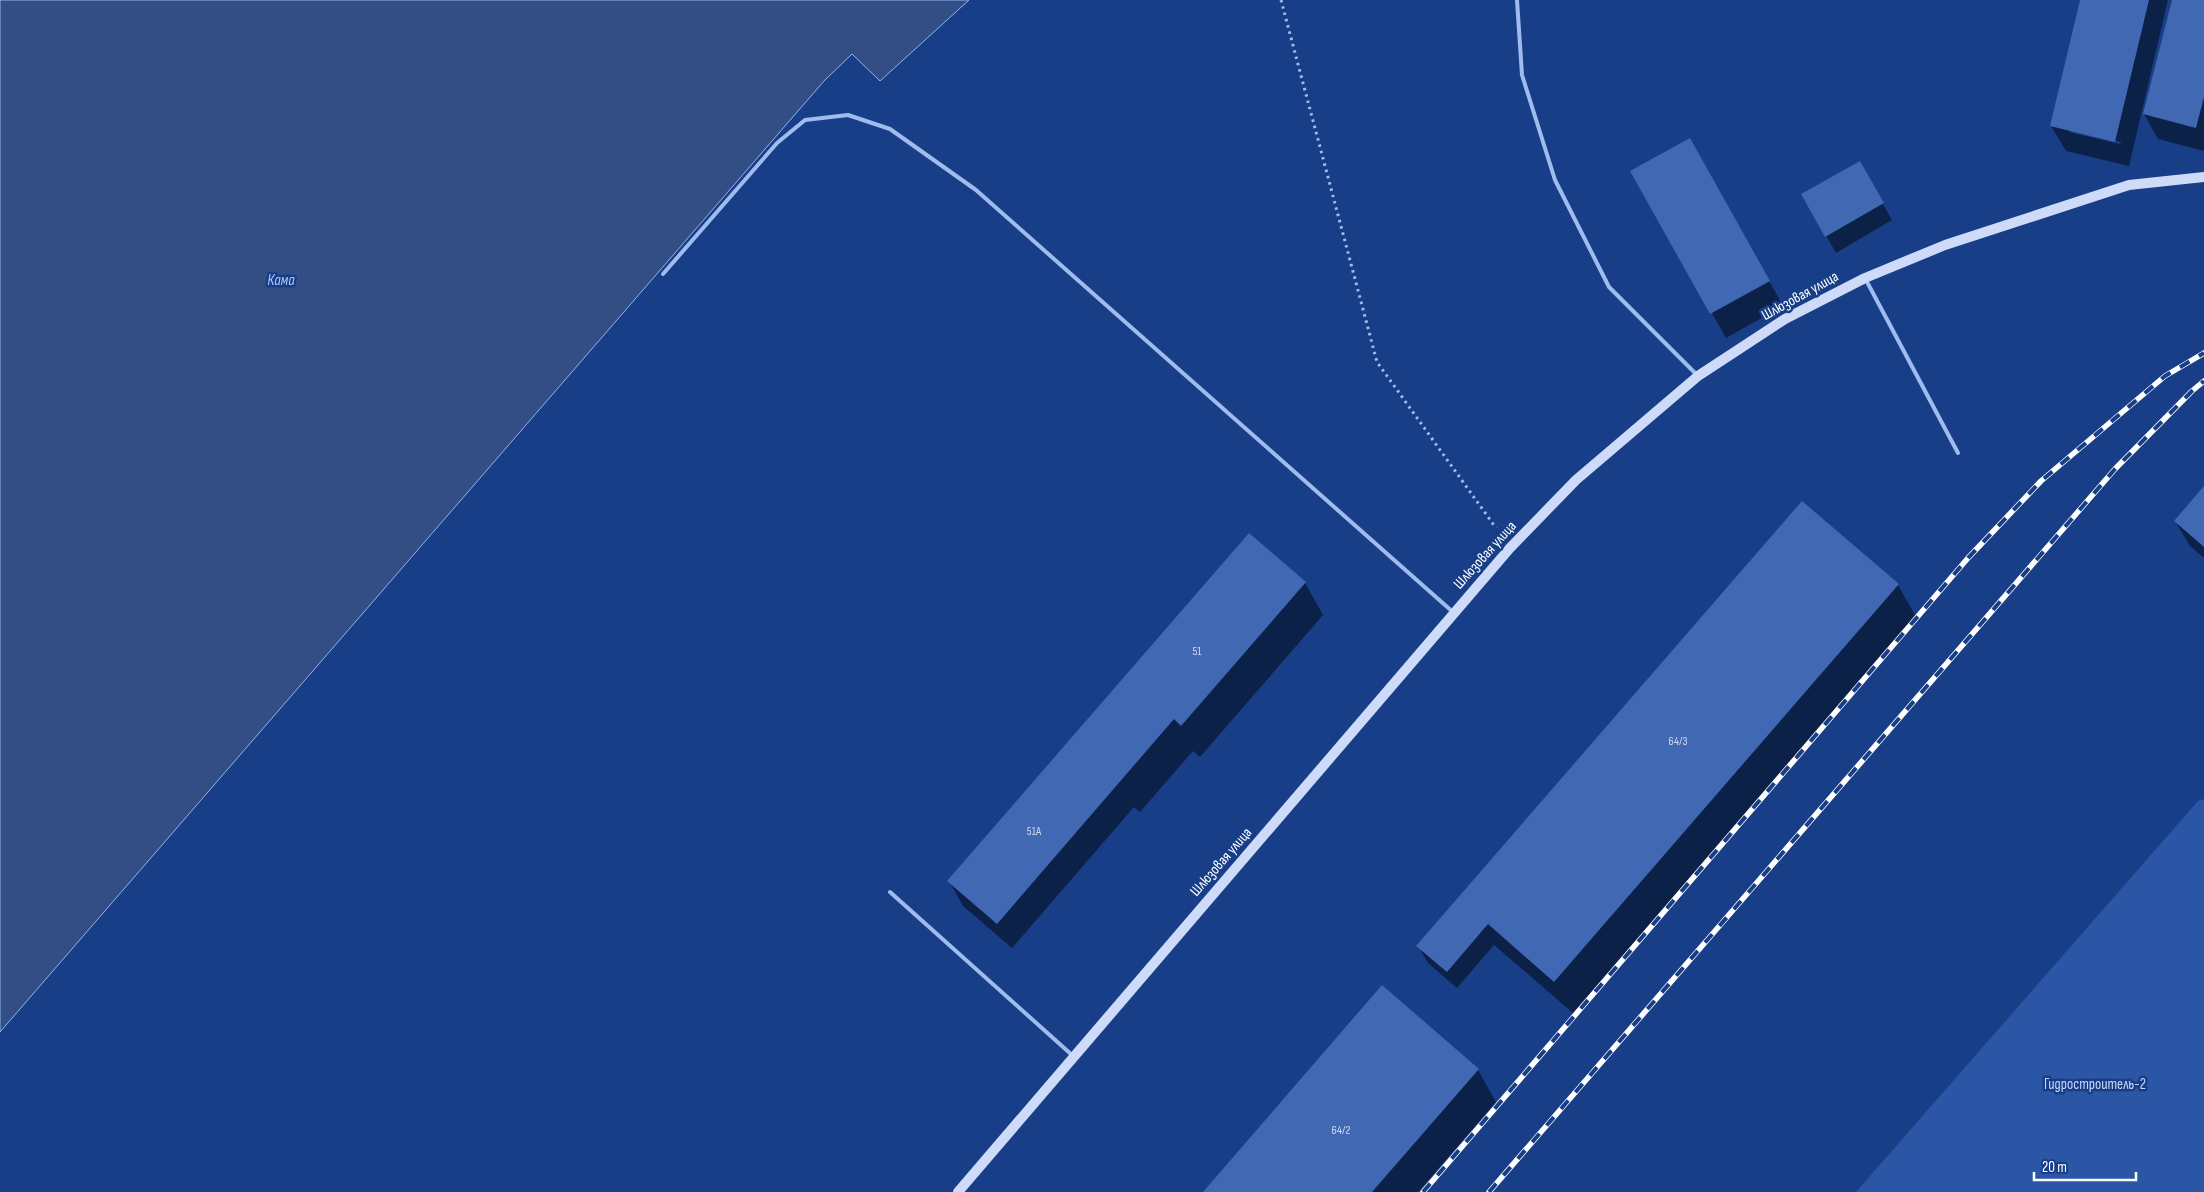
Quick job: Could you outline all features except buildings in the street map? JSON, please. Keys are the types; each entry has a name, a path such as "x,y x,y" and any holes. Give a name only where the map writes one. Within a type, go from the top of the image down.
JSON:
{"street":[{"name":"Шлюзовая улица","path":"958,1192 1510,548 1576,480 1698,376 1785,319 1865,278 1945,245 2129,185 2204,177"}],"lane":[{"path":"1517,0 1522,75 1555,180 1610,287 1698,376"},
{"path":"663,274 777,142 805,120 848,115 890,129 976,190 1454,613"},
{"path":"1865,278 1958,452"},
{"path":"890,892 1074,1057"}],"path":[{"path":"1281,0 1377,362 1510,548"}],"green space":[{"name":"Гидростроитель-2","path":"2204,799 2204,1192 1856,1192 2198,801"}],"water":[{"name":"Кама","path":"0,0 969,0 880,81 852,54 824,81 0,1032"}],"railway":[{"path":"1423,1192 1968,558 2041,481 2165,376 2204,353"},
{"path":"1489,1192 2115,469 2204,381"}]}
